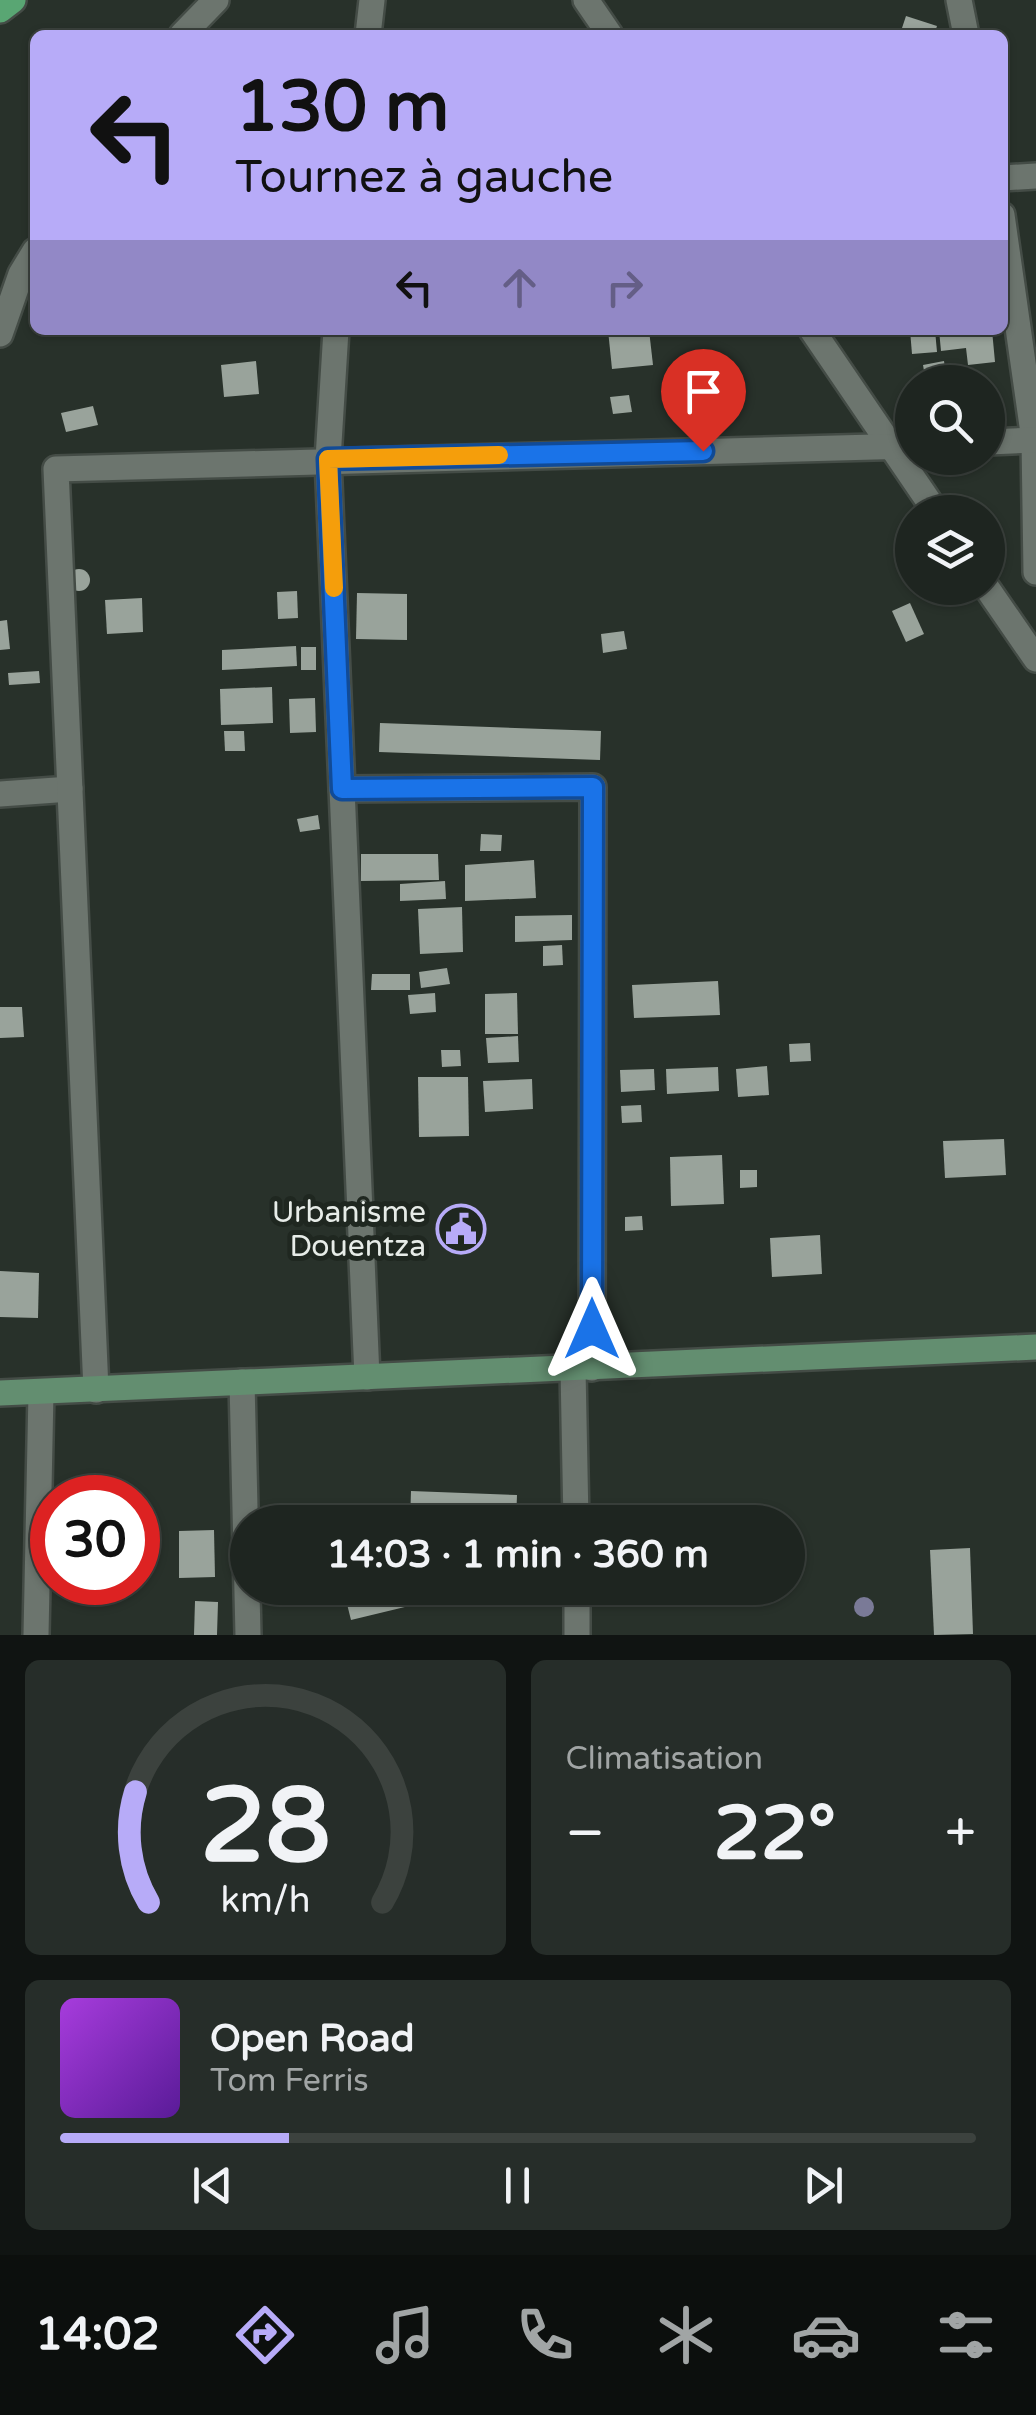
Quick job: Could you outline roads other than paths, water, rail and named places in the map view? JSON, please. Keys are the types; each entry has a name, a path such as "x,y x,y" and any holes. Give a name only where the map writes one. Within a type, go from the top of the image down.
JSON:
{"main road":[{"path":"0,10 13,0"},
{"path":"0,1393 1036,1347"}],"street":[{"path":"187,30 216,0"},
{"path":"369,30 372,0"},
{"path":"586,0 607,30"},
{"path":"959,0 965,30"},
{"path":"1008,178 1036,176"},
{"path":"1008,257 1035,440 1036,572"},
{"path":"0,334 20,274 30,259"},
{"path":"336,335 328,459 367,1377"},
{"path":"816,335 895,437"},
{"path":"1005,441 1035,440"},
{"path":"96,1390 56,469 895,446"},
{"path":"1000,605 1036,658"},
{"path":"342,789 593,787 583,1368 577,1505"},
{"path":"0,794 70,789"},
{"path":"242,1382 248,1635"},
{"path":"36,1635 41,1392"},
{"path":"577,1605 578,1635"}],"place":[{"name":"Urbanisme Douentza","path":"461,1229"}]}
